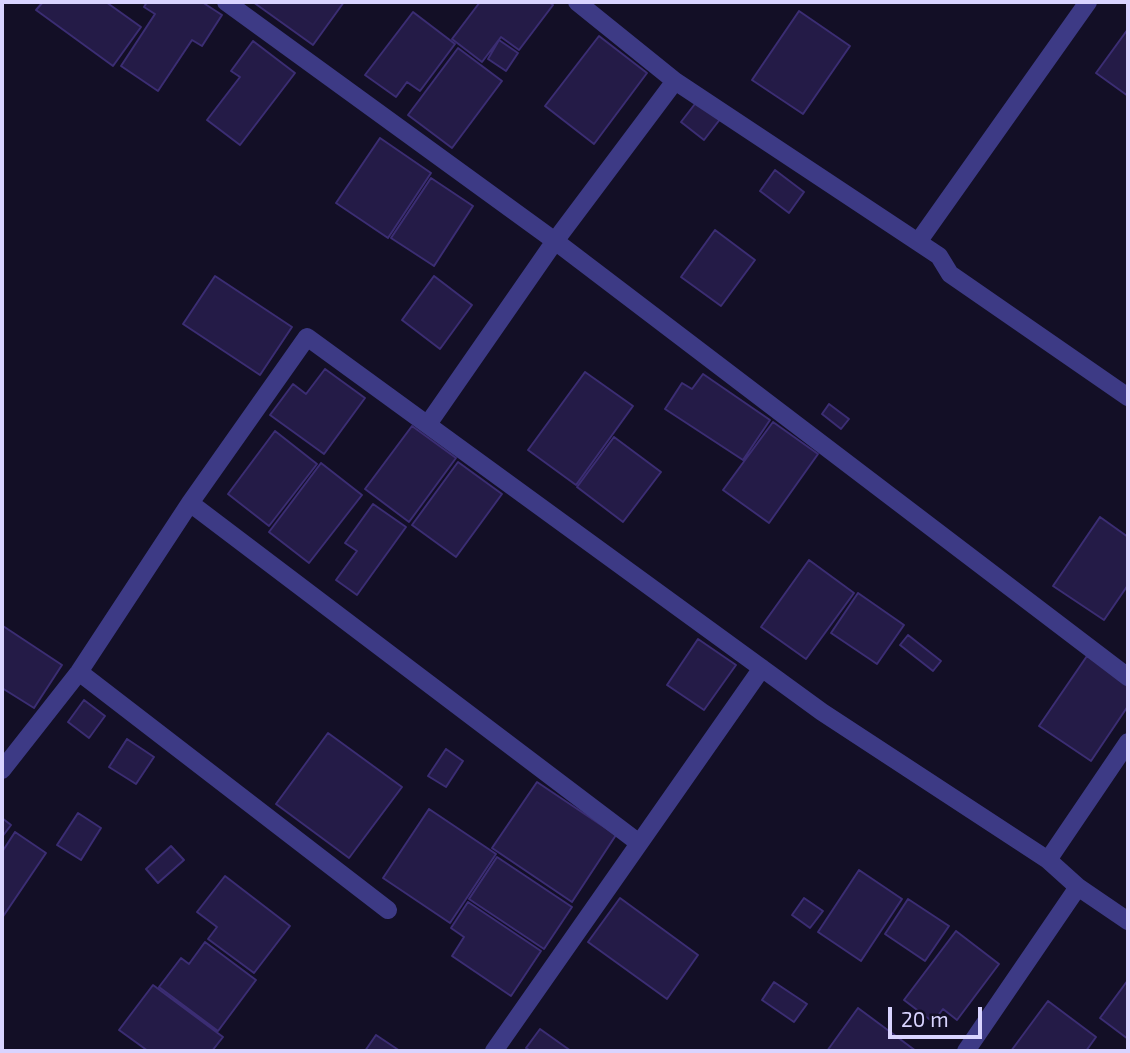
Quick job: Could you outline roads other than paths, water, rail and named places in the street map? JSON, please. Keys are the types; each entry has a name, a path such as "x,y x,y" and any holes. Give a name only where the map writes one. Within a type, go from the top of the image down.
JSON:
{"street":[{"path":"226,2 555,241 1128,677"},
{"path":"578,2 675,81 939,256 950,274 1128,397"},
{"path":"918,242 1088,2"},
{"path":"428,424 555,241 675,81"},
{"path":"2,770 79,671 190,503 307,337 822,712 1048,860 1078,887 1128,921"},
{"path":"190,503 639,843"},
{"path":"494,1051 762,668"},
{"path":"79,671 388,910"},
{"path":"1048,860 1128,743"},
{"path":"966,1051 1078,887"}]}
